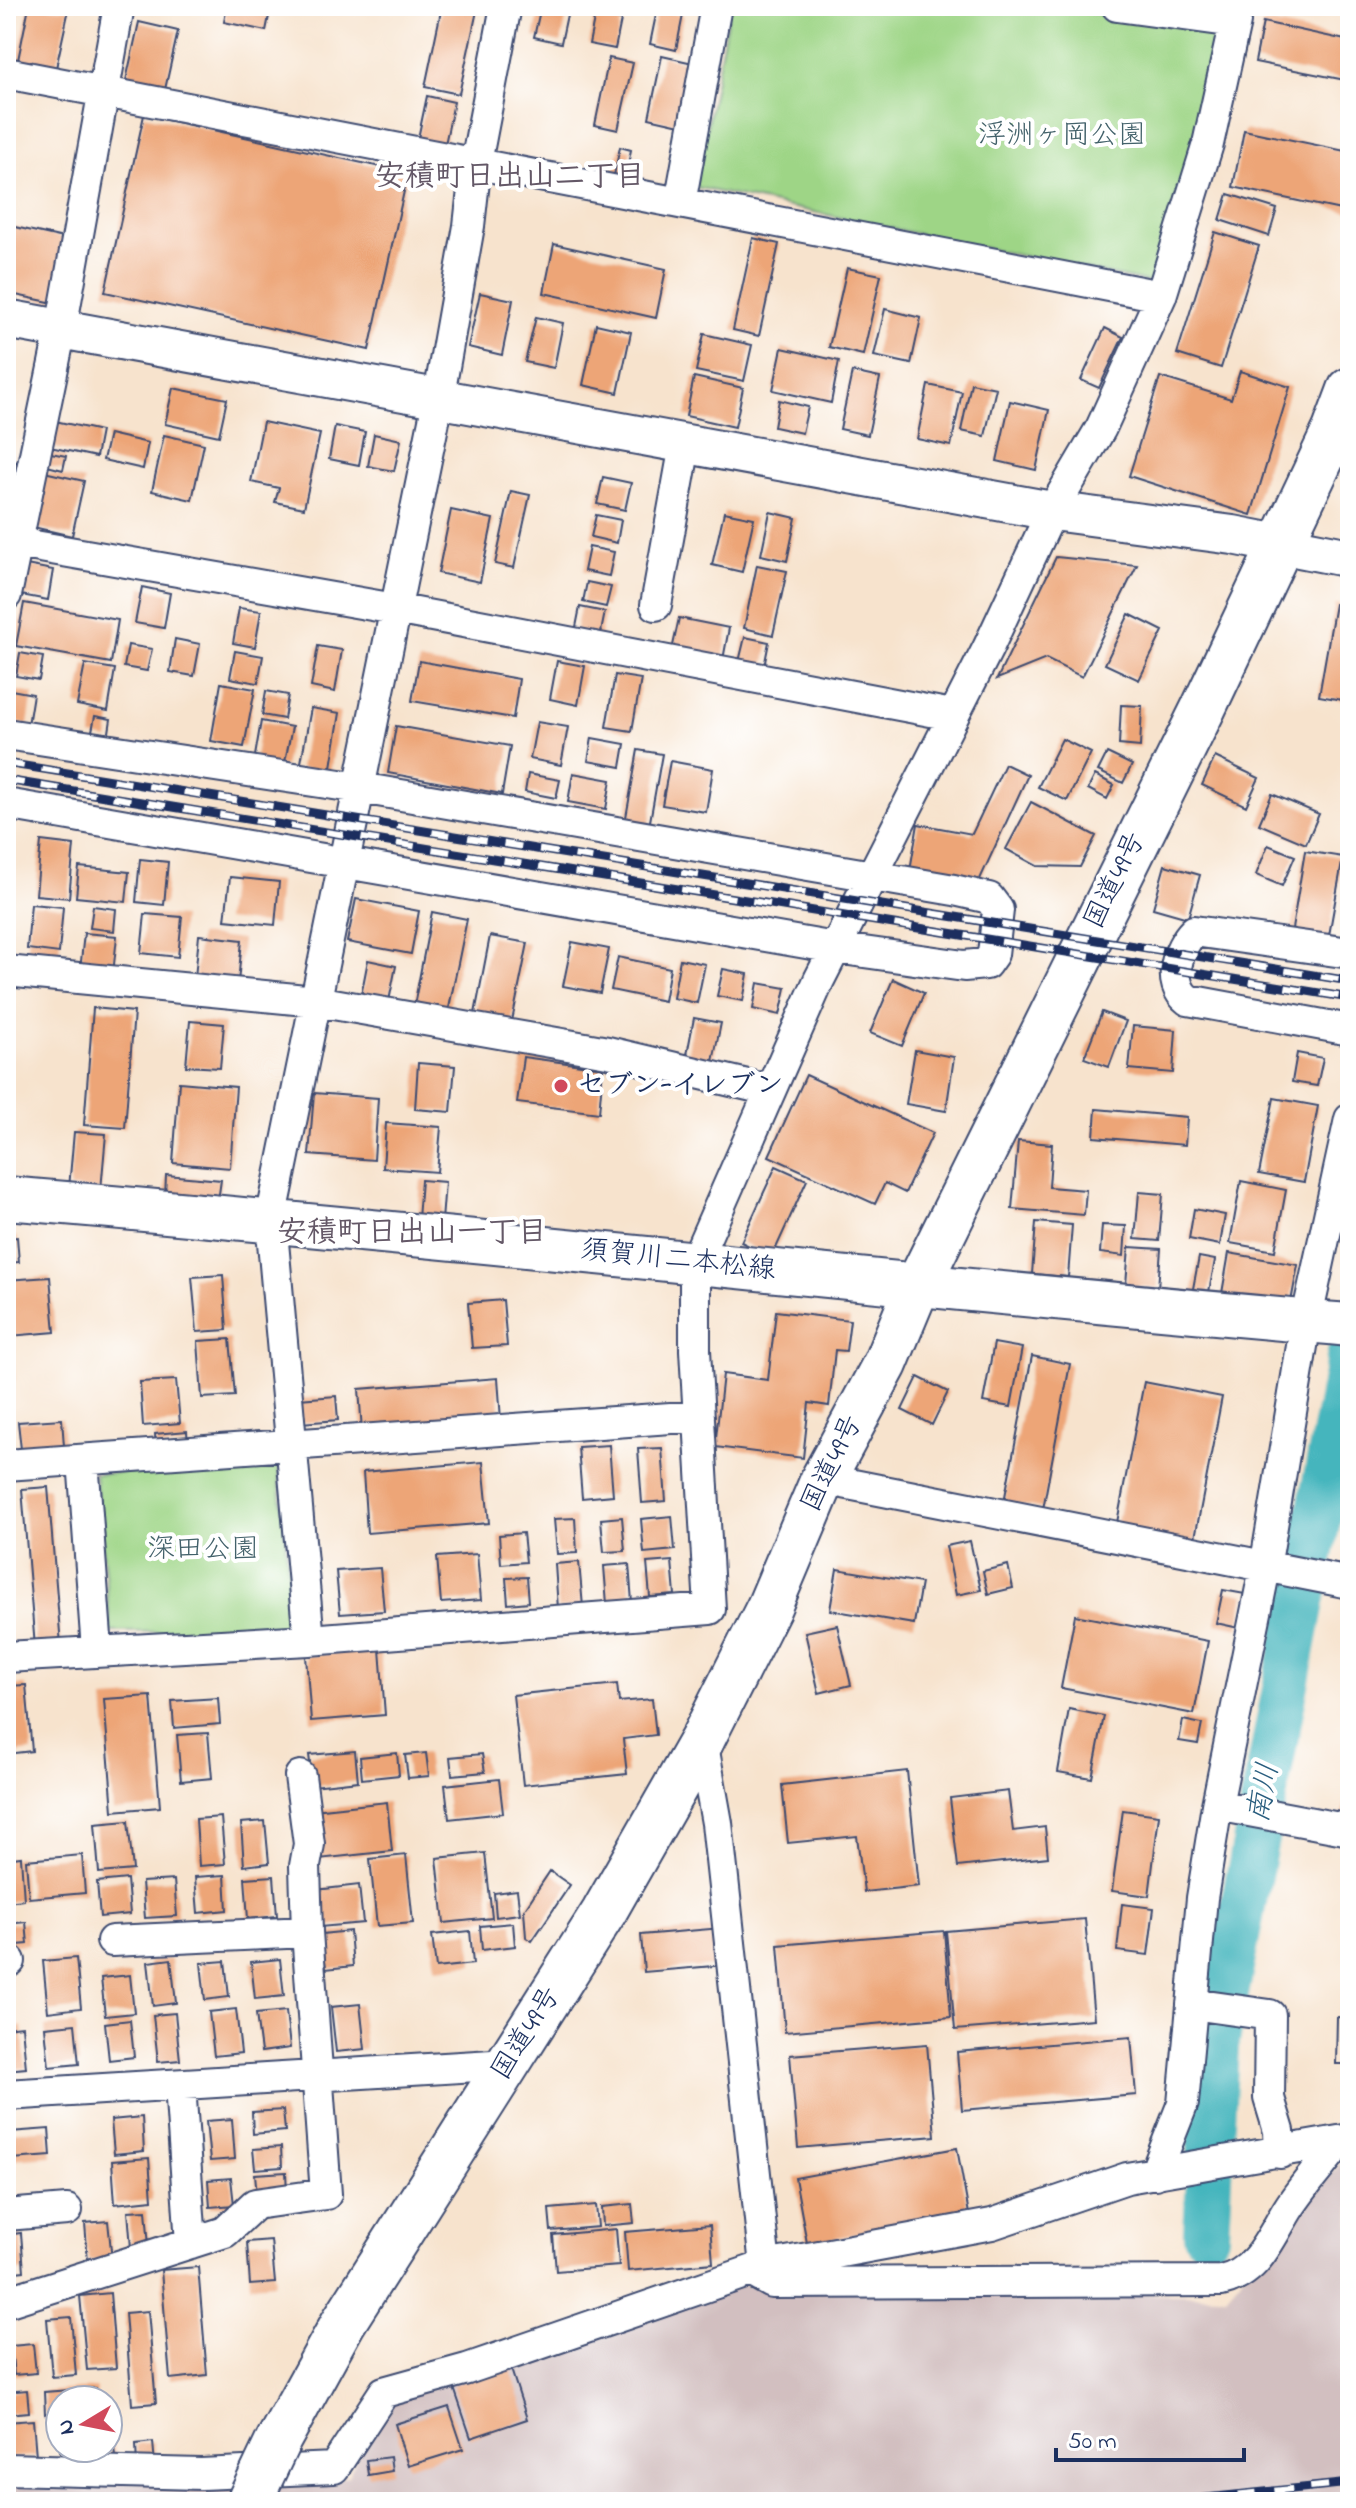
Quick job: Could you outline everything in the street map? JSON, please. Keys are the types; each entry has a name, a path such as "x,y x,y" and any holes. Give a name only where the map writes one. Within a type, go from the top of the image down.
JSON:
{"highway":[{"name":"国道49号","path":"249,2502 278,2441 351,2309 604,1912 702,1740 769,1607 823,1479 885,1364 917,1287 1281,545 1350,390"}],"main road":[{"name":"須賀川二本松線","path":"6,1198 271,1220 917,1287 1326,1323"}],"street":[{"path":"6,595 11,542 61,329 119,6"},
{"path":"309,1640 294,1444 271,1220 438,401 469,226 476,163 506,6"},
{"path":"680,203 716,6"},
{"path":"6,1657 309,1640 710,1609 693,1303 695,1262 769,1090 835,948 988,648 1052,511 1101,428 1161,296 1208,144 1235,22 1117,6"},
{"path":"6,73 1161,296"},
{"path":"6,319 438,401 1052,511 1233,535 1350,558"},
{"path":"656,605 685,445"},
{"path":"11,542 395,609 952,715"},
{"path":"6,734 360,788 989,898 998,910 993,954 986,964 964,966 835,948 6,804"},
{"path":"1350,953 1194,931 1184,941 1175,982 1179,994 1188,1000 1350,1030"},
{"path":"6,971 316,1001 608,1052 769,1090"},
{"path":"1155,2174 1183,2103 1202,2006 1202,1898 1326,1323 1350,1119"},
{"path":"6,1465 699,1416"},
{"path":"83,1460 97,1650"},
{"path":"823,1479 1343,1581"},
{"path":"702,1740 717,1823 758,2269 772,2283 1205,2281 1236,2278 1261,2256 1291,2204 1345,2140"},
{"path":"6,2302 225,2232 255,2204 326,2194 307,1932 305,1866 309,1844 300,1776"},
{"path":"1223,1806 1350,1830"},
{"path":"112,1941 307,1932"},
{"path":"1202,2006 1270,2015 1269,2098 1279,2131 1280,2153"},
{"path":"6,2095 509,2064"},
{"path":"180,2085 191,2243"},
{"path":"6,2469 201,2474 334,2468 384,2392 467,2369 758,2269 992,2224 1127,2178 1345,2140"},
{"path":"6,2215 67,2210"}],"shaded area":[{"path":"1350,2153 1350,2502 6,2502 6,2479 307,2487 348,2476 387,2398 739,2285 1226,2296"}],"green space":[{"name":"浮洲ヶ岡公園","path":"730,6 1040,6 1225,30 1156,284 695,187"},
{"name":"深田公園","path":"278,1465 294,1631 111,1632 95,1474"}],"building":[{"path":"29,6 69,9 56,68 18,60"},
{"path":"227,6 271,6 266,31 224,22"},
{"path":"442,6 478,6 459,94 425,87"},
{"path":"541,6 568,10 561,43 534,37"},
{"path":"589,6 619,6 617,13"},
{"path":"657,10 683,15 676,50 650,44"},
{"path":"595,14 621,20 615,49 589,44"},
{"path":"139,22 178,31 164,94 125,85"},
{"path":"1263,22 1350,41 1350,81 1255,62"},
{"path":"662,56 693,63 680,125 649,118"},
{"path":"609,58 633,63 618,130 595,125"},
{"path":"427,96 454,102 444,149 417,143"},
{"path":"144,115 408,173 369,350 105,292"},
{"path":"1244,130 1350,152 1350,212 1233,187"},
{"path":"620,147 631,150 624,183 613,180"},
{"path":"1228,194 1277,209 1269,236 1220,220"},
{"path":"6,225 68,239 54,303 6,293"},
{"path":"1215,232 1259,246 1221,368 1177,354"},
{"path":"753,238 779,244 759,336 733,330"},
{"path":"554,244 666,269 656,318 544,293"},
{"path":"847,268 881,275 863,355 829,347"},
{"path":"480,293 513,300 502,355 468,347"},
{"path":"885,309 921,318 911,364 874,356"},
{"path":"536,317 563,323 554,368 525,362"},
{"path":"596,324 631,332 618,393 583,385"},
{"path":"1105,328 1123,337 1099,388 1081,380"},
{"path":"704,334 752,345 744,381 696,371"},
{"path":"782,348 839,361 831,403 773,390"},
{"path":"1240,371 1290,387 1251,515 1129,476 1160,377 1231,399"},
{"path":"852,372 880,378 868,435 840,429"},
{"path":"694,377 743,388 735,427 686,416"},
{"path":"971,383 996,388 985,436 961,431"},
{"path":"928,385 962,392 951,446 917,439"},
{"path":"173,388 227,399 219,436 165,424"},
{"path":"779,400 808,407 802,433 774,427"},
{"path":"1010,401 1049,410 1036,470 997,461"},
{"path":"55,421 101,431 96,457 50,447"},
{"path":"263,422 320,434 304,508 275,502 279,488 251,482"},
{"path":"335,426 365,432 359,465 329,459"},
{"path":"109,434 148,443 143,469 103,460"},
{"path":"374,434 401,440 394,471 368,466"},
{"path":"164,435 204,444 192,500 152,491"},
{"path":"46,452 66,456 63,470 43,465"},
{"path":"6,460 20,463 15,490 6,488"},
{"path":"44,472 84,481 72,536 33,527"},
{"path":"603,477 631,483 625,510 597,504"},
{"path":"511,491 530,495 514,568 495,564"},
{"path":"451,510 493,519 480,582 438,573"},
{"path":"724,512 754,518 742,572 712,565"},
{"path":"770,512 796,518 787,561 761,555"},
{"path":"596,515 621,520 617,543 591,537"},
{"path":"589,547 614,552 609,576 584,571"},
{"path":"1056,557 1137,565 1082,677 1046,659 997,679"},
{"path":"26,565 53,570 48,600 21,595"},
{"path":"757,565 787,571 773,635 744,628"},
{"path":"587,582 611,587 606,607 583,602"},
{"path":"142,587 170,593 164,628 135,623"},
{"path":"24,603 118,620 111,663 16,646"},
{"path":"1335,604 1350,606 1348,701 1319,696"},
{"path":"580,607 605,612 600,637 575,632"},
{"path":"239,608 261,611 255,647 233,643"},
{"path":"1129,614 1163,631 1139,680 1105,664"},
{"path":"679,618 729,628 722,665 671,655"},
{"path":"745,637 769,642 763,672 738,666"},
{"path":"175,639 200,644 194,676 170,672"},
{"path":"128,645 152,649 147,671 124,667"},
{"path":"318,646 342,650 335,692 311,687"},
{"path":"235,651 263,656 258,683 230,678"},
{"path":"20,653 43,657 39,680 16,676"},
{"path":"419,661 519,679 513,718 412,701"},
{"path":"557,661 585,666 578,705 550,699"},
{"path":"85,664 115,669 108,711 77,705"},
{"path":"615,675 641,679 632,731 606,727"},
{"path":"221,683 255,689 244,747 211,741"},
{"path":"6,689 33,694 28,725 6,721"},
{"path":"266,691 288,695 284,719 262,715"},
{"path":"1121,705 1142,706 1140,747 1119,745"},
{"path":"311,708 340,713 330,773 300,768"},
{"path":"95,716 111,719 108,739 91,736"},
{"path":"261,721 292,727 284,767 254,762"},
{"path":"537,722 568,727 561,765 530,759"},
{"path":"396,726 510,746 502,794 388,773"},
{"path":"592,738 625,744 621,767 588,761"},
{"path":"1062,739 1091,753 1067,801 1038,787"},
{"path":"638,750 662,754 649,827 625,823"},
{"path":"1107,753 1132,765 1123,783 1098,771"},
{"path":"1215,757 1259,778 1246,806 1202,785"},
{"path":"670,761 713,769 706,812 662,805"},
{"path":"1005,764 1028,775 976,888 909,876 918,824 972,834"},
{"path":"573,773 611,780 606,809 568,802"},
{"path":"528,774 560,780 556,798 525,792"},
{"path":"1095,775 1114,785 1107,799 1088,789"},
{"path":"1272,794 1319,814 1306,844 1259,824"},
{"path":"1031,802 1096,836 1080,867 1037,866 1006,849"},
{"path":"41,841 74,845 69,898 36,895"},
{"path":"1268,845 1295,856 1282,886 1256,875"},
{"path":"1305,851 1343,857 1328,941 1291,935"},
{"path":"140,859 168,862 164,905 136,902"},
{"path":"1165,865 1200,875 1188,918 1153,908"},
{"path":"79,867 129,872 126,902 76,897"},
{"path":"230,877 279,882 275,925 225,920"},
{"path":"356,899 419,911 411,954 347,942"},
{"path":"31,904 63,907 59,953 27,949"},
{"path":"93,906 116,909 114,931 90,928"},
{"path":"432,912 467,919 447,1018 413,1011"},
{"path":"145,914 182,917 178,957 141,953"},
{"path":"84,933 117,936 113,974 80,971"},
{"path":"199,935 242,940 238,983 195,978"},
{"path":"490,936 528,943 511,1026 474,1019"},
{"path":"572,942 609,949 600,993 563,986"},
{"path":"618,957 670,968 664,1001 611,990"},
{"path":"680,959 705,964 697,1003 673,998"},
{"path":"368,960 396,966 389,1001 361,996"},
{"path":"723,969 748,974 743,1001 717,996"},
{"path":"893,979 924,993 902,1046 870,1033"},
{"path":"758,983 786,988 780,1015 753,1009"},
{"path":"6,1000 12,1000 11,1018 6,1018"},
{"path":"93,1008 134,1012 125,1128 84,1125"},
{"path":"1102,1012 1126,1021 1109,1067 1084,1058"},
{"path":"694,1018 721,1023 711,1071 685,1065"},
{"path":"190,1021 224,1024 220,1068 186,1066"},
{"path":"1133,1026 1176,1030 1173,1073 1129,1069"},
{"path":"915,1050 954,1057 946,1111 906,1104"},
{"path":"1297,1053 1323,1058 1317,1086 1292,1082"},
{"name":"セブン-イレブン","path":"523,1057 603,1068 599,1113 517,1103"},
{"path":"418,1063 455,1066 451,1112 415,1109"},
{"path":"806,1075 933,1133 905,1193 885,1183 875,1204 769,1156"},
{"path":"179,1082 236,1087 230,1168 173,1163"},
{"path":"314,1093 378,1098 374,1160 309,1155"},
{"path":"1274,1098 1318,1106 1304,1182 1259,1174"},
{"path":"1096,1109 1187,1117 1185,1145 1094,1137"},
{"path":"386,1123 441,1127 437,1172 383,1168"},
{"path":"74,1132 106,1134 101,1190 69,1188"},
{"path":"1018,1141 1052,1144 1049,1187 1086,1190 1084,1215 1012,1209"},
{"path":"776,1166 807,1180 772,1257 741,1242"},
{"path":"166,1175 221,1180 218,1201 165,1197"},
{"path":"421,1180 445,1182 442,1221 418,1219"},
{"path":"1241,1181 1286,1190 1275,1251 1230,1243"},
{"path":"1139,1192 1163,1194 1159,1241 1135,1239"},
{"path":"1194,1209 1225,1215 1220,1245 1189,1239"},
{"path":"1036,1222 1072,1225 1068,1277 1032,1274"},
{"path":"1102,1225 1126,1226 1124,1256 1100,1253"},
{"path":"17,1237 19,1262 6,1263 6,1238"},
{"path":"1129,1247 1161,1249 1158,1288 1126,1285"},
{"path":"1229,1253 1298,1265 1289,1312 1221,1299"},
{"path":"1199,1257 1215,1260 1208,1297 1192,1294"},
{"path":"223,1275 227,1330 197,1332 192,1277"},
{"path":"50,1277 55,1332 10,1336 6,1280"},
{"path":"503,1300 507,1346 472,1348 468,1303"},
{"path":"776,1311 850,1320 846,1351 835,1350 829,1406 809,1403 803,1458 715,1447 723,1374 768,1380"},
{"path":"230,1339 235,1396 202,1398 198,1341"},
{"path":"994,1343 1022,1348 1011,1407 983,1402"},
{"path":"12,1349 15,1380 6,1381 6,1350"},
{"path":"1032,1356 1070,1364 1043,1509 1004,1502"},
{"path":"918,1377 948,1392 932,1425 902,1410"},
{"path":"498,1378 501,1420 362,1431 359,1389"},
{"path":"176,1380 180,1423 143,1426 140,1382"},
{"path":"1144,1382 1222,1397 1193,1548 1115,1533"},
{"path":"336,1396 338,1420 301,1423 299,1399"},
{"path":"62,1419 64,1446 21,1449 18,1422"},
{"path":"187,1431 188,1445 156,1448 155,1434"},
{"path":"609,1445 613,1495 582,1498 578,1447"},
{"path":"662,1448 666,1501 642,1503 638,1449"},
{"path":"483,1462 489,1523 367,1533 363,1472"},
{"path":"48,1487 61,1645 35,1647 22,1489"},
{"path":"672,1516 675,1550 644,1553 641,1519"},
{"path":"622,1517 625,1551 604,1552 601,1519"},
{"path":"575,1518 577,1553 557,1554 554,1519"},
{"path":"523,1533 526,1562 501,1564 499,1535"},
{"path":"970,1541 981,1590 956,1595 946,1546"},
{"path":"477,1554 481,1600 441,1603 437,1557"},
{"path":"672,1561 675,1595 650,1597 647,1563"},
{"path":"579,1562 583,1607 558,1609 555,1564"},
{"path":"629,1564 632,1602 607,1604 604,1566"},
{"path":"1008,1565 1013,1588 988,1594 983,1571"},
{"path":"380,1568 384,1611 340,1614 336,1571"},
{"path":"837,1569 921,1583 914,1624 830,1610"},
{"path":"527,1577 529,1602 508,1604 506,1578"},
{"path":"1223,1590 1245,1594 1239,1628 1216,1623"},
{"path":"1075,1615 1208,1641 1194,1714 1061,1688"},
{"path":"837,1625 851,1685 819,1693 805,1632"},
{"path":"380,1649 385,1715 311,1721 306,1656"},
{"path":"617,1684 619,1702 652,1699 656,1735 623,1739 627,1774 523,1785 513,1695"},
{"path":"26,1685 32,1751 6,1754 6,1686"},
{"path":"151,1696 160,1807 113,1811 104,1699"},
{"path":"218,1698 220,1724 174,1728 172,1701"},
{"path":"1069,1709 1104,1716 1092,1778 1058,1772"},
{"path":"1183,1720 1202,1724 1198,1744 1179,1741"},
{"path":"208,1733 212,1778 181,1781 177,1735"},
{"path":"355,1751 358,1781 313,1786 309,1755"},
{"path":"397,1753 399,1775 362,1779 360,1757"},
{"path":"426,1753 429,1776 408,1778 405,1755"},
{"path":"482,1754 485,1772 452,1775 450,1757"},
{"path":"907,1771 919,1886 864,1892 857,1836 788,1843 782,1785"},
{"path":"499,1779 503,1813 449,1819 445,1785"},
{"path":"1350,1788 1350,1822 1342,1821"},
{"path":"1008,1791 1013,1831 1045,1827 1048,1857 958,1867 950,1798"},
{"path":"387,1802 392,1851 319,1859 314,1810"},
{"path":"1123,1810 1159,1815 1149,1896 1112,1891"},
{"path":"221,1817 225,1864 199,1866 196,1819"},
{"path":"128,1821 133,1870 99,1873 95,1824"},
{"path":"265,1821 269,1863 244,1866 241,1823"},
{"path":"485,1853 492,1918 444,1923 437,1858"},
{"path":"82,1855 85,1893 29,1898 26,1860"},
{"path":"406,1855 413,1923 377,1926 370,1859"},
{"path":"21,1857 24,1900 6,1902 6,1859"},
{"path":"550,1871 570,1885 532,1941 526,1937 524,1910"},
{"path":"225,1875 227,1910 198,1913 195,1877"},
{"path":"274,1876 277,1916 248,1919 245,1878"},
{"path":"127,1879 130,1914 100,1917 97,1882"},
{"path":"174,1880 177,1916 145,1918 142,1882"},
{"path":"359,1885 363,1923 320,1927 316,1890"},
{"path":"517,1890 520,1914 496,1917 494,1893"},
{"path":"1122,1904 1154,1908 1148,1955 1117,1951"},
{"path":"1085,1919 1094,2019 955,2030 946,1931"},
{"path":"26,1922 28,1944 6,1946 6,1924"},
{"path":"513,1923 515,1946 482,1950 480,1926"},
{"path":"722,1928 725,1965 644,1972 641,1935"},
{"path":"350,1931 353,1966 326,1969 322,1934"},
{"path":"470,1931 473,1964 436,1968 432,1935"},
{"path":"944,1931 951,2017 785,2032 778,1945"},
{"path":"76,1958 81,2008 48,2012 43,1961"},
{"path":"171,1959 176,2003 153,2006 148,1962"},
{"path":"280,1959 284,1996 255,1999 251,1962"},
{"path":"225,1961 229,1997 205,2000 201,1963"},
{"path":"130,1975 134,2013 105,2016 101,1978"},
{"path":"360,2004 365,2049 336,2052 331,2007"},
{"path":"236,2009 241,2053 214,2056 209,2012"},
{"path":"286,2011 290,2048 261,2052 256,2014"},
{"path":"175,2013 180,2060 158,2062 153,2015"},
{"path":"1337,2017 1350,2018 1350,2064 1336,2064"},
{"path":"130,2020 134,2057 109,2060 105,2023"},
{"path":"75,2024 79,2064 49,2067 45,2027"},
{"path":"22,2026 26,2068 6,2070 6,2028"},
{"path":"1131,2037 1136,2095 962,2110 957,2052"},
{"path":"927,2044 935,2136 798,2148 790,2055"},
{"path":"283,2110 285,2131 253,2134 252,2112"},
{"path":"142,2117 144,2151 114,2154 111,2120"},
{"path":"232,2119 235,2159 210,2161 206,2121"},
{"path":"49,2129 51,2156 12,2159 10,2132"},
{"path":"281,2147 282,2167 255,2169 253,2149"},
{"path":"957,2148 969,2214 807,2243 795,2178"},
{"path":"149,2158 152,2200 115,2204 112,2161"},
{"path":"286,2172 287,2192 257,2195 255,2174"},
{"path":"231,2178 234,2205 210,2207 208,2180"},
{"path":"632,2204 634,2223 603,2226 602,2207"},
{"path":"596,2205 598,2227 551,2231 549,2209"},
{"path":"146,2210 149,2247 131,2248 128,2211"},
{"path":"108,2221 112,2260 88,2261 85,2223"},
{"path":"710,2225 713,2263 628,2271 625,2232"},
{"path":"616,2229 619,2266 556,2271 553,2235"},
{"path":"21,2233 24,2271 6,2273 6,2235"},
{"path":"271,2240 275,2283 250,2285 247,2242"},
{"path":"198,2267 207,2375 170,2379 161,2270"},
{"path":"110,2293 116,2368 87,2370 80,2296"},
{"path":"148,2311 156,2403 132,2405 125,2313"},
{"path":"71,2317 76,2375 52,2377 47,2319"},
{"path":"33,2344 36,2373 14,2375 11,2346"},
{"path":"510,2366 527,2419 471,2438 453,2385"},
{"path":"27,2390 29,2412 6,2414 6,2392"},
{"path":"449,2407 463,2449 408,2466 395,2424"},
{"path":"33,2420 36,2456 6,2458 6,2422"},
{"path":"153,2442 155,2464 137,2466 136,2444"},
{"path":"390,2457 392,2471 368,2475 366,2460"}],"waterway":[{"name":"南川","path":"1206,2234 1216,2045 1350,1354"}],"railway":[{"path":"6,763 1350,981"},
{"path":"6,780 1350,998"},
{"path":"1167,2502 1350,2483"}],"place":[{"name":"セブン-イレブン","path":"561,1086"}],"district":[{"name":"安積町日出山二丁目","path":"510,178"},
{"name":"安積町日出山一丁目","path":"412,1234"}]}
